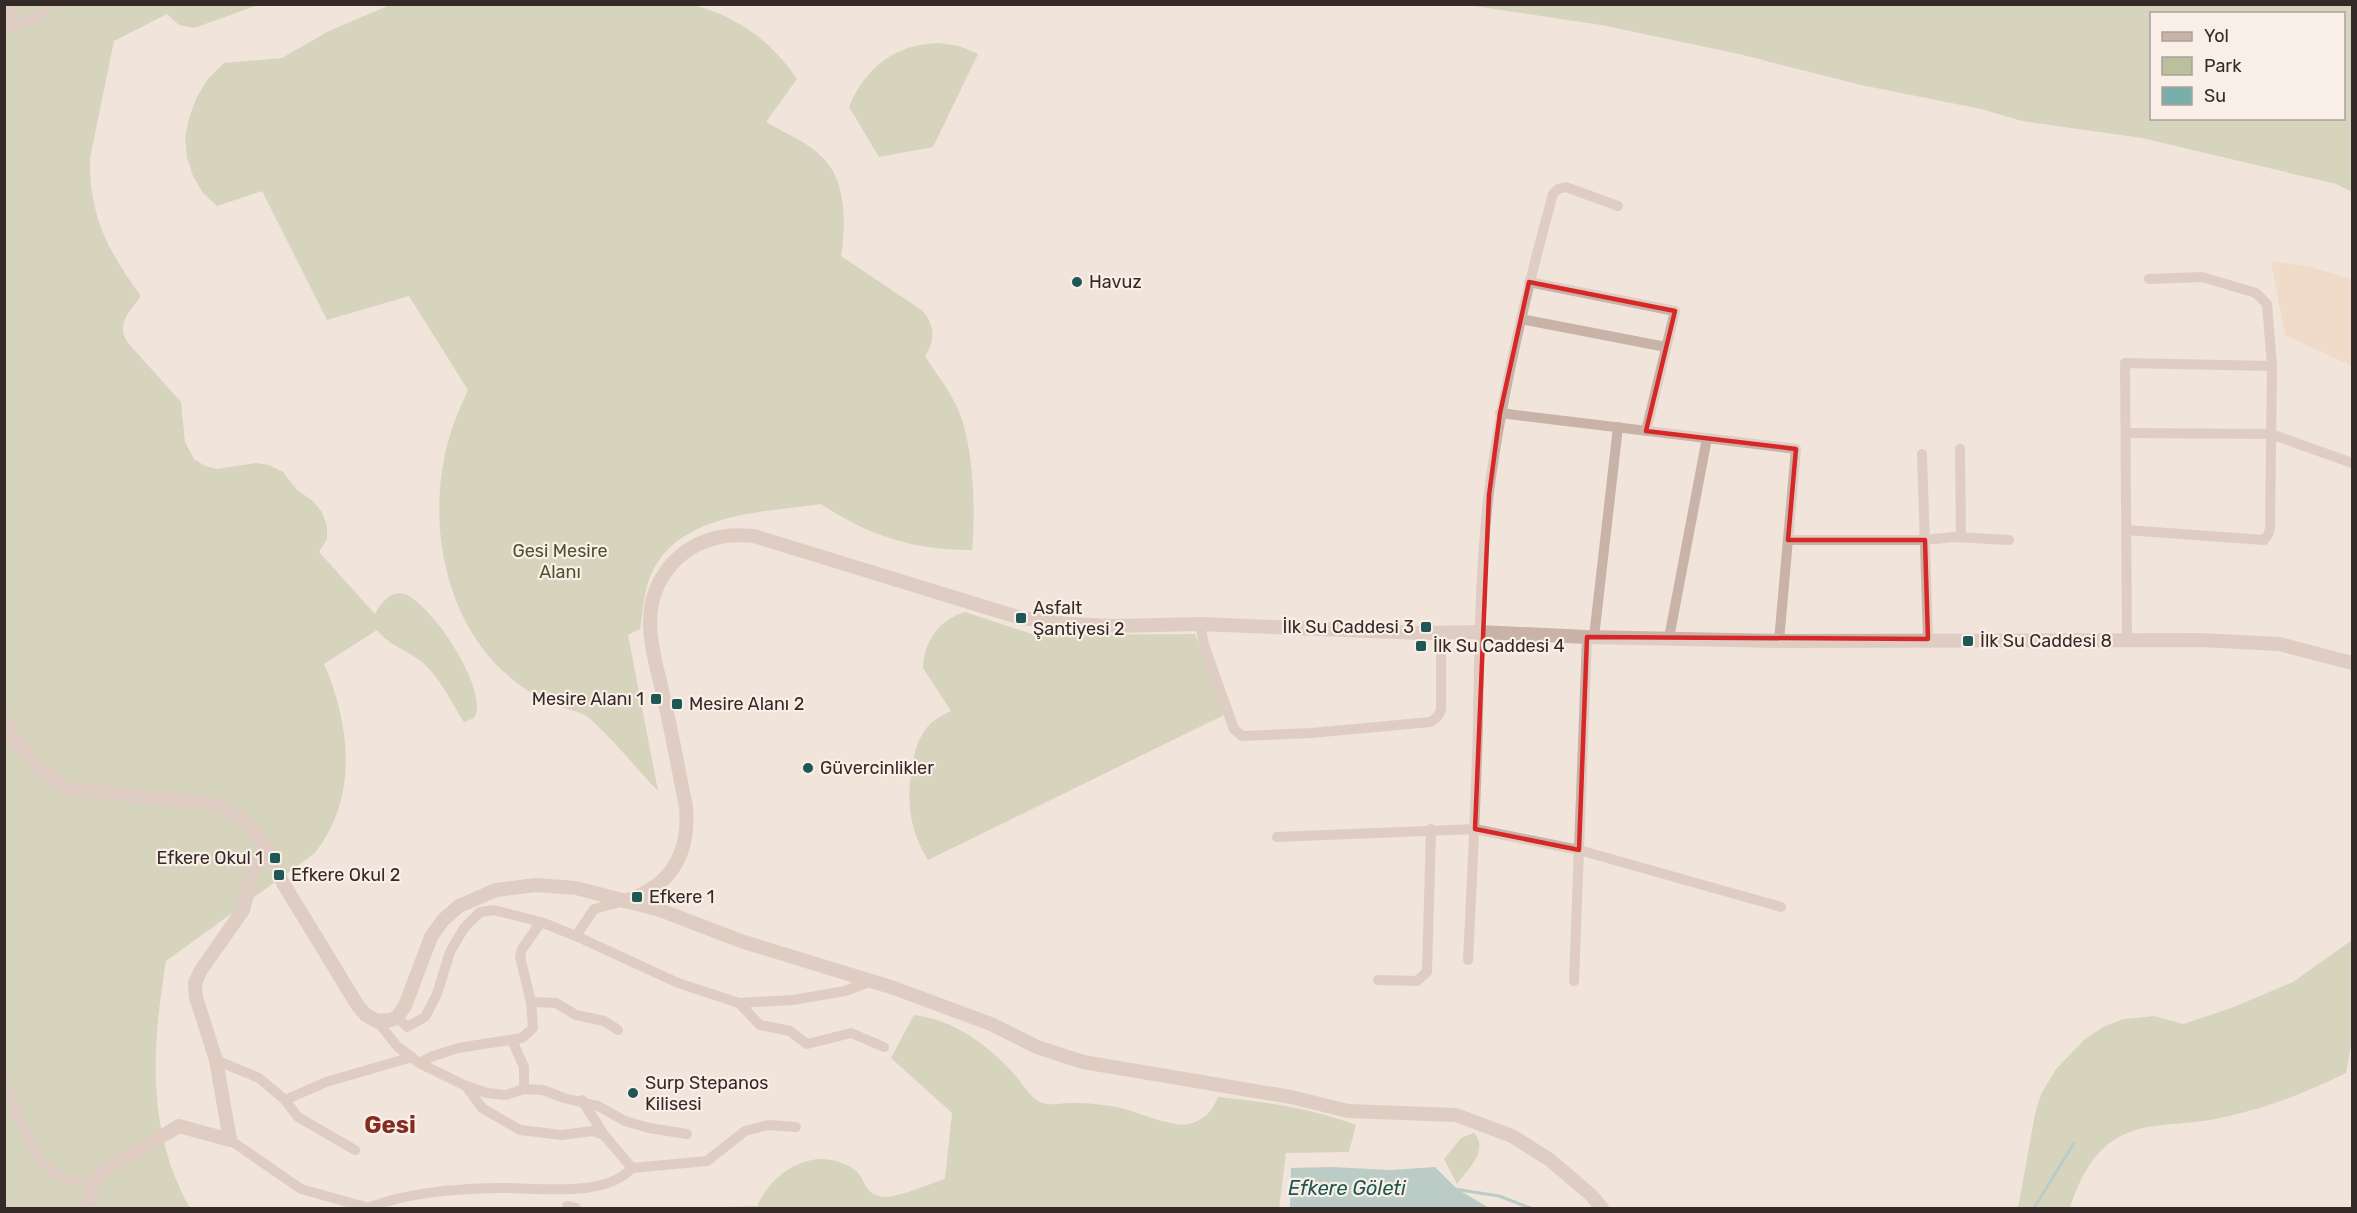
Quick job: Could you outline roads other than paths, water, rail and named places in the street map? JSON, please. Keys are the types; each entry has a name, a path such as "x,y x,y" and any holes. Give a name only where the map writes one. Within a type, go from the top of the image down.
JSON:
{"street":[{"path":"4,25 16,4"},
{"path":"4,25 30,21 50,4"},
{"path":"1468,960 1475,829 1480,632 1489,495 1500,413 1529,282 1555,191 1566,187 1618,206"},
{"path":"2126,530 2267,538 2270,529 2272,366 2267,304 2256,293 2202,277 2149,279"},
{"path":"1529,282 1675,311 1646,431"},
{"path":"1521,319 1666,347"},
{"path":"2127,641 2125,363 2272,366"},
{"path":"1500,413 1796,449 1779,641"},
{"path":"1574,981 1590,637 1618,427"},
{"path":"2126,433 2271,434 2352,463"},
{"path":"1669,638 1707,438"},
{"path":"1960,449 1961,538"},
{"path":"1922,454 1929,639"},
{"path":"576,936 594,909 637,897 658,885 675,867 684,848 687,828 686,807 650,624 652,601 662,576 680,555 703,541 728,535 754,537 1022,618 1068,624 1114,626 1200,624 1442,633 1480,632 1779,641 2200,640 2279,644 2352,663"},
{"path":"1788,540 1961,538 2009,540"},
{"path":"1200,624 1204,645 1233,729 1242,736 1311,733 1431,722 1441,710 1442,633"},
{"path":"4,720 11,733 38,768 67,789 214,804 243,819 257,834 283,883 358,1006 366,1015 377,1021 397,1046 415,1060 466,1086 487,1093 506,1095 524,1089 543,1090 564,1098 582,1100 598,1106 625,1121 649,1128 687,1134"},
{"path":"1277,837 1475,829 1579,850 1781,907"},
{"path":"1378,980 1417,981 1427,972 1431,830"},
{"path":"230,1140 216,1060 196,997 195,983 201,970 243,910 255,865 268,852"},
{"path":"377,1021 397,1017 405,1006 431,938 443,920 459,906 496,890 536,885 576,888 660,910 741,941 872,981 991,1024 1037,1047 1083,1062 1291,1096 1348,1112 1456,1115 1512,1136 1550,1160 1590,1194 1602,1209"},
{"path":"397,1017 407,1028 424,1017 437,994 450,952 464,928 480,912 494,910 541,922 678,983 739,1003 793,1000 845,991 872,981"},
{"path":"285,1100 326,1082 458,1048 522,1038 533,1028 531,1002 520,957 522,949 541,922"},
{"path":"531,1002 556,1003 576,1016 604,1021 618,1029"},
{"path":"739,1003 760,1025 790,1031 807,1044 851,1033 884,1047"},
{"path":"512,1040 524,1067 524,1089"},
{"path":"216,1060 259,1078 285,1100 297,1117 355,1150"},
{"path":"4,1085 39,1160 66,1178 84,1183 94,1181"},
{"path":"466,1086 482,1108 520,1130 562,1135 592,1131 604,1135"},
{"path":"582,1100 616,1152 632,1168"},
{"path":"90,1209 94,1181 100,1173 179,1126 230,1140 301,1189 368,1208 390,1199 442,1192 500,1188 558,1191 606,1183 626,1175 632,1168 707,1161 745,1131 768,1125 796,1127"}],"water":[{"name":"Efkere Göleti","path":"1332,1167 1391,1170 1435,1167 1457,1189 1489,1208 1290,1208 1291,1168"}],"waterway":[{"path":"2034,1208 2074,1143"},
{"path":"1454,1189 1499,1196 1530,1208"}],"place":[{"name":"Havuz","path":"1077,282"},
{"name":"Asfalt Şantiyesi 2","path":"1021,618"},
{"name":"İlk Su Caddesi 3","path":"1426,627"},
{"name":"İlk Su Caddesi 8","path":"1968,641"},
{"name":"İlk Su Caddesi 4","path":"1421,646"},
{"name":"Mesire Alanı 1","path":"656,699"},
{"name":"Mesire Alanı 2","path":"677,704"},
{"name":"Güvercinlikler","path":"808,768"},
{"name":"Efkere Okul 1","path":"275,858"},
{"name":"Efkere Okul 2","path":"279,875"},
{"name":"Efkere 1","path":"637,897"},
{"name":"Surp Stepanos Kilisesi","path":"633,1093"}],"district":[{"name":"Gesi","path":"390,1125"}],"park label":[{"name":"Gesi Mesire Alanı","path":"560,561"}]}
